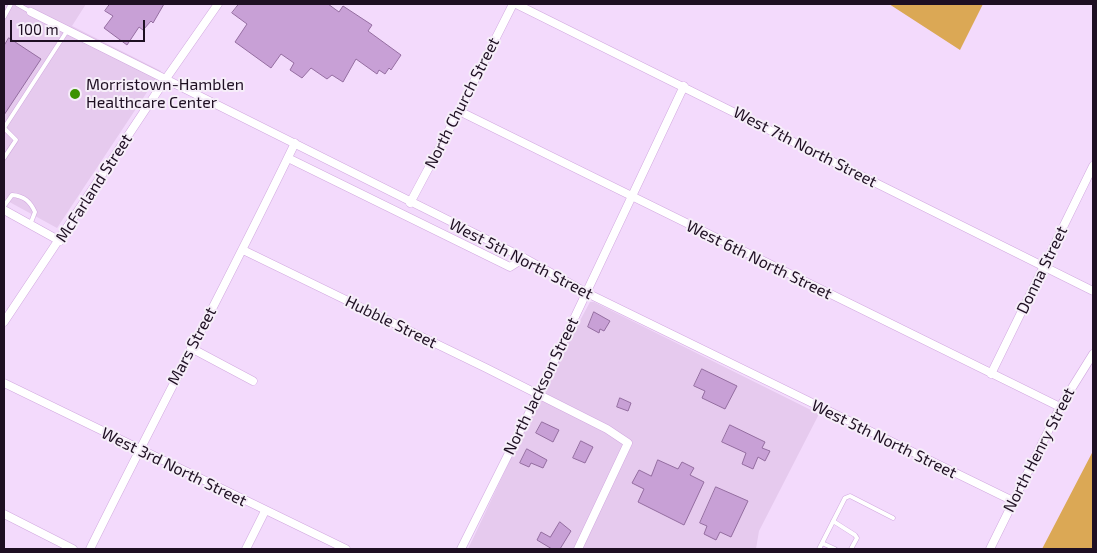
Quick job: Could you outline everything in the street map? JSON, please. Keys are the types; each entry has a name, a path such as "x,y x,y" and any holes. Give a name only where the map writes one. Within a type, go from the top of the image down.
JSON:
{"street":[{"name":"McFarland Street","path":"4,322 60,241 165,80 218,4"},
{"name":"West 7th North Street","path":"514,4 684,86 1093,291"},
{"name":"North Church Street","path":"410,203 514,4"},
{"name":"West 5th North Street","path":"31,12 295,143 410,203 524,258 587,293 1014,501"},
{"name":"North Jackson Street","path":"460,549 538,395 684,86"},
{"name":"West 6th North Street","path":"459,112 991,374 1060,406"},
{"name":"Mars Street","path":"90,549 138,450 244,250 295,143"},
{"path":"288,158 510,267 524,258"},
{"name":"Donna Street","path":"991,374 1093,166"},
{"path":"4,210 60,241"},
{"name":"Hubble Street","path":"244,250 607,429 628,443 578,549"},
{"path":"191,348 253,381"},
{"name":"North Henry Street","path":"990,549 1060,406 1093,354"},
{"name":"West 3rd North Street","path":"4,383 138,450 346,549"},
{"path":"246,549 265,511"},
{"path":"4,514 73,549"}],"lane":[{"path":"4,16 11,4"},
{"path":"16,4 31,12"},
{"path":"4,158 16,140 4,128 67,31"},
{"path":"4,206 12,195 31,202 35,212 30,225"},
{"path":"819,549 845,498 850,496 892,518"},
{"path":"833,521 857,538 851,549"},
{"path":"822,543 835,549"}],"shaded area":[{"name":"Morristown-Hamblen Healthcare Center","path":"4,4 86,4 72,26 161,71 57,228 4,199"},
{"path":"889,4 983,4 960,50"},
{"path":"590,302 594,302 819,414 759,531 756,549 468,549 550,376"},
{"path":"1093,451 1093,549 1042,549"}],"building":[{"path":"110,4 164,4 153,23 151,21 143,30 139,27 127,45 104,28 113,16 105,11"},
{"path":"239,4 328,4 339,12 343,6 372,25 368,31 401,55 391,70 389,68 385,74 379,70 377,74 356,59 343,82 332,75 327,79 311,68 302,78 290,70 294,63 281,54 271,68 235,42 247,24 232,13"},
{"path":"9,38 41,59 4,115 4,46"},
{"path":"594,312 610,321 604,331 600,329 599,333 588,327"},
{"path":"702,369 737,386 725,409 702,398 705,391 694,386"},
{"path":"620,398 631,403 628,411 617,407"},
{"path":"542,422 559,430 553,442 536,433"},
{"path":"730,425 765,442 762,448 770,451 765,461 758,457 753,469 742,464 746,453 722,442"},
{"path":"581,441 593,447 585,463 573,458"},
{"path":"527,449 547,460 543,468 531,463 529,467 520,463"},
{"path":"658,460 678,469 682,462 694,468 690,475 704,482 684,525 638,502 644,489 632,483 639,470 651,476"},
{"path":"716,487 748,501 731,537 720,532 716,540 704,534 707,526 700,523"},
{"path":"560,522 571,531 560,549 552,549 537,540 541,532 550,537"}],"place":[{"name":"Morristown-Hamblen Healthcare Center","path":"75,94"}]}
